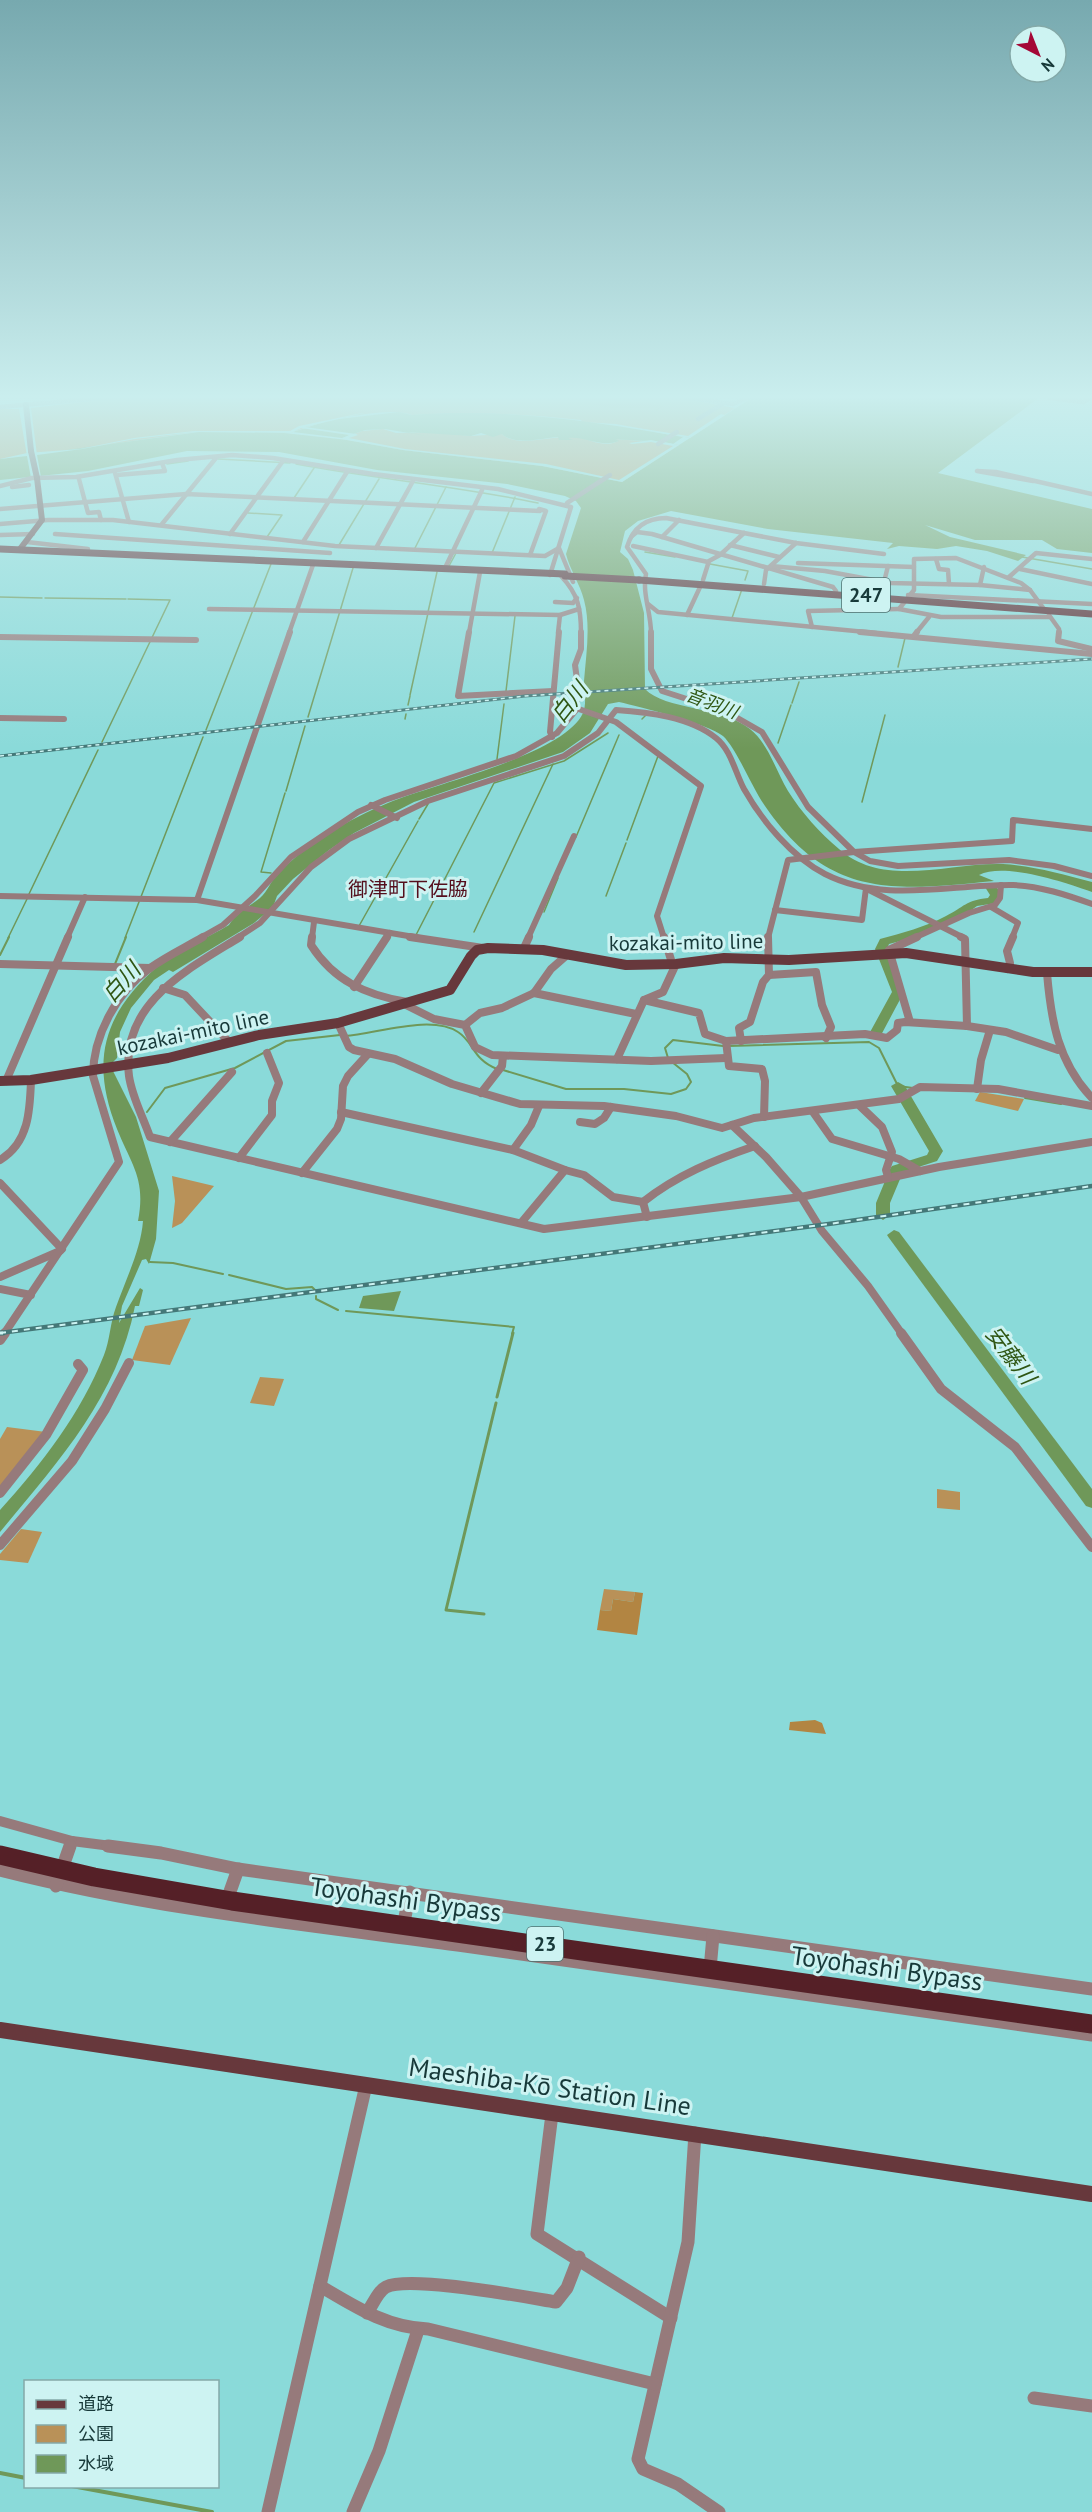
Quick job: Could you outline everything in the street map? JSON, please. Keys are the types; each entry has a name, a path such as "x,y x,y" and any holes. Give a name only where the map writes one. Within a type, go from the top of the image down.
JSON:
{"highway":[{"name":"247","path":"0,549 87,550 551,574"},
{"name":"247","path":"20,549 642,578 906,597"},
{"name":"247","path":"642,578 702,583 764,584 1047,613 1092,613"},
{"name":"Toyohashi Bypass","path":"0,1848 99,1871 234,1895 586,1942 1092,2017"},
{"name":"Toyohashi Bypass","path":"0,1855 94,1876 232,1901 1092,2024"}],"main road":[{"path":"20,549 42,520 42,514"},
{"name":"kozakai-mito line","path":"3,1081 32,1080 127,1066 230,1042 338,1023 450,990 455,986 471,956 483,948 524,948 626,965 674,964 724,958 789,960 888,953 919,954 1007,969 1047,973 1092,972"},
{"name":"Maeshiba-Kō Station Line","path":"0,2030 1092,2194"}],"street":[{"path":"100,514 101,520"},
{"path":"127,514 129,522"},
{"path":"162,524 170,514"},
{"path":"213,546 227,534 243,514"},
{"path":"303,542 320,514"},
{"path":"376,548 394,514"},
{"path":"445,568 470,514"},
{"path":"530,555 545,514"},
{"path":"551,574 570,514"},
{"path":"0,519 0,524 42,520 101,520 162,524 335,546 530,555 549,555 559,548"},
{"path":"862,593 884,582 891,558 796,543 679,520 652,519 635,528 629,537 627,549 644,570 642,578 648,604 651,669 662,691 733,714 762,732 808,807 852,852 870,861 889,865 914,866 1009,860 1054,866 1092,876"},
{"path":"662,537 679,520"},
{"path":"629,537 639,531 720,555 770,566 884,582 980,585 1030,590"},
{"path":"687,615 702,583 708,563 744,533"},
{"path":"0,535 33,534"},
{"path":"55,534 330,553"},
{"path":"27,542 87,550 100,537"},
{"path":"270,558 282,540"},
{"path":"764,584 770,566 796,543"},
{"path":"730,545 779,557"},
{"path":"322,562 335,546"},
{"path":"633,546 708,563"},
{"path":"0,1340 120,1162 95,1071 102,1027 121,997 150,968 213,932 245,907 291,856 372,805 516,756 552,737 577,710 576,691 578,687 575,664 581,650 582,627 570,572 563,565 559,548"},
{"path":"859,552 884,554"},
{"path":"1009,577 1035,554 1092,560"},
{"path":"898,609 914,590 915,559 956,558 1009,577 1030,590 1059,629 1058,641 1052,650"},
{"path":"936,559 939,569 948,570 949,584"},
{"path":"197,900 314,563"},
{"path":"856,577 858,565"},
{"path":"770,566 914,567"},
{"path":"770,566 833,587 836,591"},
{"path":"980,585 984,567"},
{"path":"1020,569 1092,584"},
{"path":"480,572 458,696 553,691"},
{"path":"564,575 574,589"},
{"path":"906,597 1092,604"},
{"path":"555,602 573,603 577,598"},
{"path":"648,604 658,612 1092,654"},
{"path":"209,609 560,615 574,613 579,609"},
{"path":"812,627 808,611 898,609 929,616 1047,613"},
{"path":"878,616 883,610"},
{"path":"552,737 553,691 560,615"},
{"path":"914,636 929,616"},
{"path":"0,637 196,640"},
{"path":"1058,641 1092,649"},
{"path":"553,700 621,725 701,786 657,916 674,964 663,992 644,1000 617,1059"},
{"path":"967,1026 963,962 965,939 940,924 866,888 841,881 803,859 754,804 716,738 694,727 622,710 613,711 587,742 564,756 428,801 375,825 332,849 295,882 271,912 246,933 179,974 163,988 145,1008 136,1023 127,1066 128,1076 150,1137 551,1229 801,1197 892,1176 914,1166 1092,1142"},
{"path":"0,718 64,719"},
{"path":"372,805 396,817"},
{"path":"769,975 764,959 788,860 852,852 1012,841 1013,820 1092,829"},
{"path":"524,948 574,836"},
{"path":"866,888 924,892 1001,885 1034,888 1092,904"},
{"path":"910,1022 902,986 888,953 895,945 940,924 991,907 1000,898 1001,885"},
{"path":"775,910 862,920 866,888"},
{"path":"0,896 197,900 245,907 314,922 483,948"},
{"path":"3,1081 85,897"},
{"path":"991,907 1018,923 1007,951 1010,963 1007,969"},
{"path":"314,922 311,945 315,952 354,987 372,996 407,1003 434,1019 465,1025 480,1013 502,1008 534,993 545,981 551,969 567,955"},
{"path":"354,987 390,933"},
{"path":"0,964 150,968"},
{"path":"741,1041 739,1028 750,1022 763,982 769,975 816,972 822,1005 831,1027 826,1038"},
{"path":"1047,973 1049,1007 1058,1050 1073,1079 1092,1098"},
{"path":"163,988 185,995 230,1042"},
{"path":"534,993 636,1014"},
{"path":"644,1000 699,1013 705,1034 726,1048 733,1068 762,1069 765,1081 764,1118"},
{"path":"465,1025 479,1051 503,1056 671,1061 726,1048 741,1041 865,1034 887,1038 897,1030 898,1023 910,1022 967,1026 1006,1032 1058,1050"},
{"path":"338,1023 349,1047 368,1054 402,1061 452,1084 520,1104 611,1107 676,1116 722,1128 764,1118 860,1106 899,1098 919,1087 998,1089 1092,1106"},
{"path":"976,1089 981,1060 990,1030"},
{"path":"239,1158 272,1115 272,1101 279,1083 267,1053"},
{"path":"302,1173 337,1129 341,1098 348,1076 368,1054"},
{"path":"481,1093 500,1069 503,1056"},
{"path":"170,1142 232,1072"},
{"path":"0,1160 14,1151 25,1128 29,1117 32,1080"},
{"path":"513,1150 531,1125 539,1106"},
{"path":"860,1106 882,1127 893,1157 886,1170 892,1176"},
{"path":"580,1122 595,1124 604,1118 611,1107"},
{"path":"341,1112 513,1150 565,1170 577,1172 606,1189 611,1195 643,1202 685,1172 755,1146"},
{"path":"813,1112 832,1139 893,1157 914,1166"},
{"path":"732,1125 755,1146 801,1197 822,1231 868,1286 941,1389 1015,1448 1092,1547"},
{"path":"521,1223 565,1170"},
{"path":"0,1184 61,1250"},
{"path":"643,1202 647,1217"},
{"path":"0,1277 61,1250"},
{"path":"0,1289 31,1295"},
{"path":"0,1545 72,1461 105,1409 129,1363"},
{"path":"0,1493 45,1440 83,1370 78,1364"},
{"path":"0,1821 72,1841 160,1853 238,1869 1092,1989"},
{"path":"56,1886 72,1841"},
{"path":"222,1914 238,1869"},
{"path":"0,1870 56,1886 222,1914 709,1979 1092,2035"},
{"path":"400,1937 410,1892"},
{"path":"709,1979 713,1936"},
{"path":"268,2512 366,2085"},
{"path":"552,2114 537,2234 579,2257 636,2299 670,2318"},
{"path":"695,2133 688,2242 638,2458 643,2469 678,2484 719,2512"},
{"path":"367,2313 384,2288 399,2283 480,2289 556,2302 567,2288 579,2257"},
{"path":"320,2286 377,2318 418,2330 428,2329 497,2344 655,2384"},
{"path":"353,2512 379,2451 418,2330"},
{"path":"1034,2398 1092,2406"}],"green space":[{"path":"980,1092 1024,1099 1018,1111 975,1101"},
{"path":"172,1176 214,1186 182,1223 172,1228 175,1201"},
{"path":"191,1318 170,1365 132,1360 145,1326"},
{"path":"260,1377 284,1379 274,1406 250,1403"},
{"path":"7,1427 46,1432 0,1490 0,1439"},
{"path":"937,1489 960,1492 960,1510 937,1508"},
{"path":"21,1529 42,1532 28,1563 0,1560 0,1554"},
{"path":"604,1589 635,1592 633,1602 613,1599 611,1611 600,1610"}],"shaded area":[{"path":"635,1592 643,1593 637,1635 597,1630 600,1610 611,1611 613,1599 633,1602"},
{"path":"815,1720 822,1723 826,1734 789,1730 790,1722"}],"water":[{"path":"579,514 660,514 638,521 625,531 620,552 628,559 633,570 644,613 645,689 666,701 724,716 750,729 762,742 788,791 805,814 832,843 857,861 876,868 897,871 983,864 1014,865 1092,882 1092,892 1019,872 990,872 979,875 994,881 925,887 866,882 839,873 814,858 789,836 765,806 734,750 723,736 689,721 619,702 608,704 590,733 563,752 414,802 354,833 293,879 277,896 273,907 254,923 173,972 169,970 154,980 131,1008 120,1032 117,1058 110,1065 136,1117 159,1191 156,1239 149,1264 146,1259 142,1260 122,1306 119,1323 140,1288 143,1290 139,1306 135,1306 114,1370 99,1400 82,1428 43,1481 0,1532 0,1510 31,1475 59,1437 95,1376 106,1349 114,1313 142,1232 143,1221 138,1221 139,1183 117,1129 104,1082 107,1040 114,1021 139,984 158,966 229,925 263,895 276,876 290,862 329,833 388,803 525,755 551,742 571,728 584,709 588,630 584,600 566,554"},
{"path":"688,514 1092,514 1092,553 1057,549 1042,540 975,540 925,525 950,537 1026,555 1018,561 987,551 956,546 937,549 899,546 887,549 893,543 768,529"},
{"path":"401,1291 394,1311 359,1308 363,1296"}],"waterway":[{"path":"267,537 282,515 269,514"},
{"path":"339,545 358,514"},
{"path":"415,548 432,514"},
{"path":"492,553 508,514"},
{"path":"645,552 675,557"},
{"path":"449,566 456,553"},
{"path":"1022,557 1092,569"},
{"path":"206,730 271,564"},
{"path":"710,564 748,571 745,580"},
{"path":"308,717 353,568"},
{"path":"428,612 437,572"},
{"path":"732,618 742,589"},
{"path":"0,597 42,598"},
{"path":"45,598 126,599"},
{"path":"102,742 170,600 128,599"},
{"path":"410,695 428,613"},
{"path":"506,691 515,616"},
{"path":"898,667 905,638"},
{"path":"792,703 799,682"},
{"path":"408,705 410,696"},
{"path":"497,759 504,704"},
{"path":"778,743 791,705"},
{"path":"405,719 406,714"},
{"path":"862,802 885,715"},
{"path":"642,719 645,716"},
{"path":"286,791 305,726"},
{"path":"553,765 564,761 608,733"},
{"path":"576,837 619,735"},
{"path":"125,938 203,737"},
{"path":"29,894 98,750"},
{"path":"627,840 658,756"},
{"path":"416,935 494,783 553,765"},
{"path":"474,932 553,765"},
{"path":"271,873 261,872 285,793"},
{"path":"419,819 428,804"},
{"path":"359,926 418,821"},
{"path":"606,896 626,843"},
{"path":"544,912 558,878"},
{"name":"安藤川","path":"875,1034 898,992 881,949 884,942 919,932 952,918 974,903 992,901 996,895 991,887"},
{"path":"8,938 27,899"},
{"path":"0,955 9,937"},
{"name":"白川","path":"115,964 126,937"},
{"path":"345,1036 403,1026 447,1027 463,1036 478,1056 497,1069"},
{"path":"147,1112 165,1088 235,1068 286,1041 340,1035"},
{"path":"668,1058 665,1048 673,1040 723,1046"},
{"path":"729,1046 869,1042 879,1048 898,1086 913,1088"},
{"path":"503,1070 566,1089 624,1089 671,1094 686,1089 691,1082 687,1074 672,1062"},
{"name":"安藤川","path":"883,1215 883,1203 897,1169 932,1158 936,1151 898,1086"},
{"path":"1025,1098 1061,1104"},
{"name":"安藤川","path":"894,1235 1092,1502"},
{"path":"150,1262 173,1263 223,1274"},
{"path":"229,1275 286,1289 312,1287 315,1290"},
{"path":"316,1296 316,1299 338,1310"},
{"path":"346,1311 514,1327 512,1334"},
{"path":"497,1397 513,1333"},
{"path":"484,1614 446,1610 496,1403"},
{"path":"0,2473 24,2478"},
{"path":"83,2488 212,2512"}],"railway":[{"path":"0,756 525,696 1092,659"},
{"path":"3,1333 0,1333 836,1223 1092,1186"}],"district":[{"name":"御津町下佐脇","path":"408,889"}],"water label":[{"name":"音羽川","path":"712,703"}]}
